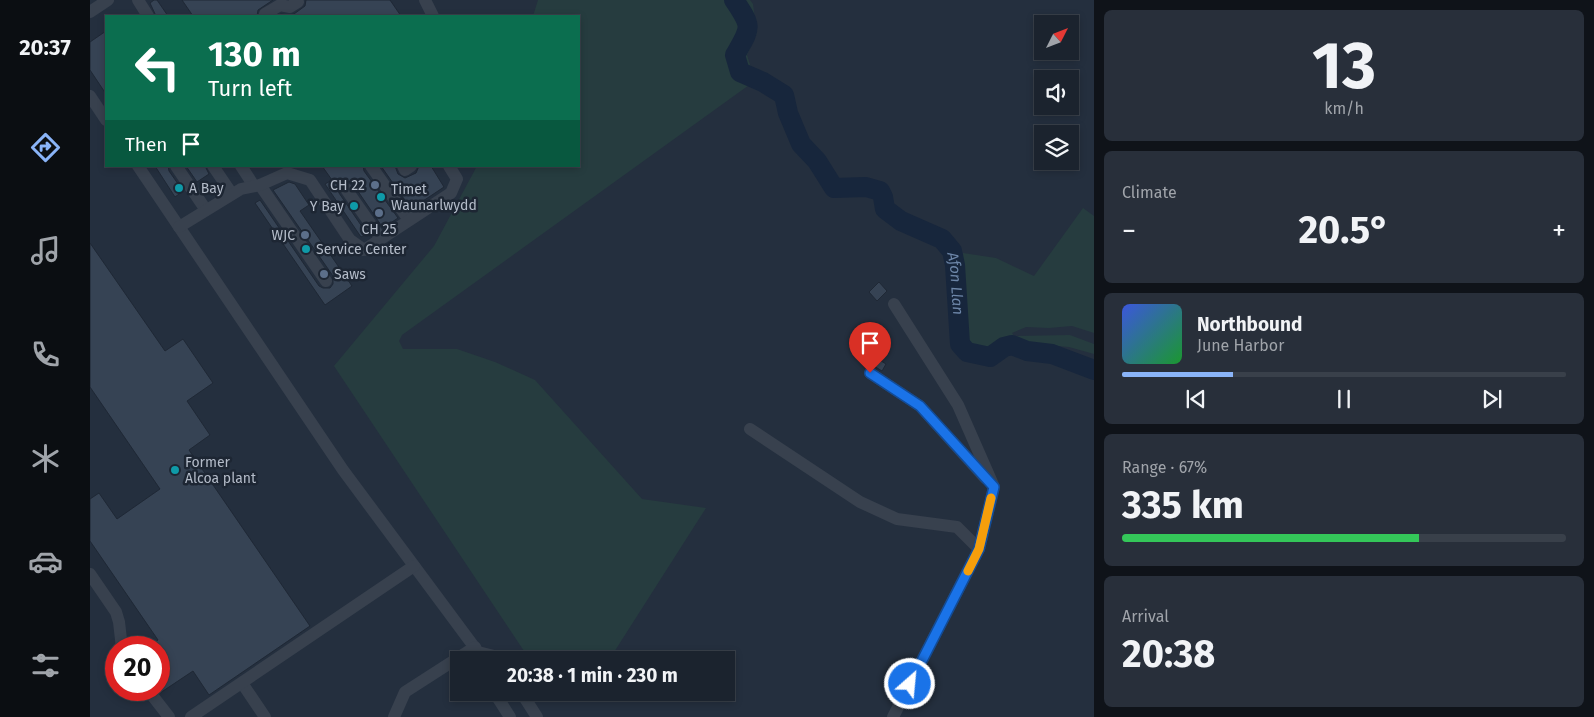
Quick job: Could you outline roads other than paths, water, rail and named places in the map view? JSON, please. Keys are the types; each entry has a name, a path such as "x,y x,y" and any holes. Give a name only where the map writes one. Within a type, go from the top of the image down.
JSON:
{"lane":[{"path":"90,12 108,0"},
{"path":"138,0 147,15"},
{"path":"425,0 433,15"},
{"path":"264,15 280,5 290,7 298,2"},
{"path":"90,96 105,118"},
{"path":"139,167 343,470 476,651"},
{"path":"177,167 206,210"},
{"path":"214,167 232,194"},
{"path":"242,167 326,281"},
{"path":"301,167 350,240 364,250 451,193 457,179 450,167"},
{"path":"372,167 409,220"},
{"path":"179,226 241,189 257,186 281,170 310,180"},
{"path":"346,189 380,239"},
{"path":"892,717 979,549 994,487 958,405 894,304"},
{"path":"870,373 920,406 994,487"},
{"path":"750,429 860,502 898,518 957,527 979,549"},
{"path":"191,717 414,566"},
{"path":"90,574 116,612 121,636"},
{"path":"394,717 405,692 450,668"},
{"path":"242,683 265,717"},
{"path":"157,701 169,717"},
{"path":"500,701 510,717"},
{"path":"527,701 537,717"}],"waterway":[{"name":"Afon Llan","path":"734,0 744,16 748,28 735,55 740,72 763,82 784,95 788,113 801,144 817,161 834,188 866,187 880,191 885,209 901,221 942,239 952,251 955,265 960,344 967,352 990,357 1004,347 1012,345 1027,351 1052,354 1094,370"}],"place":[{"name":"CH 22","path":"375,185"},
{"name":"A Bay","path":"179,188"},
{"name":"Timet Waunarlwydd","path":"381,197"},
{"name":"Y Bay","path":"354,206"},
{"name":"CH 25","path":"379,213"},
{"name":"WJC","path":"305,235"},
{"name":"Service Center","path":"306,249"},
{"name":"Saws","path":"324,274"},
{"name":"Former Alcoa plant","path":"175,470"}]}
